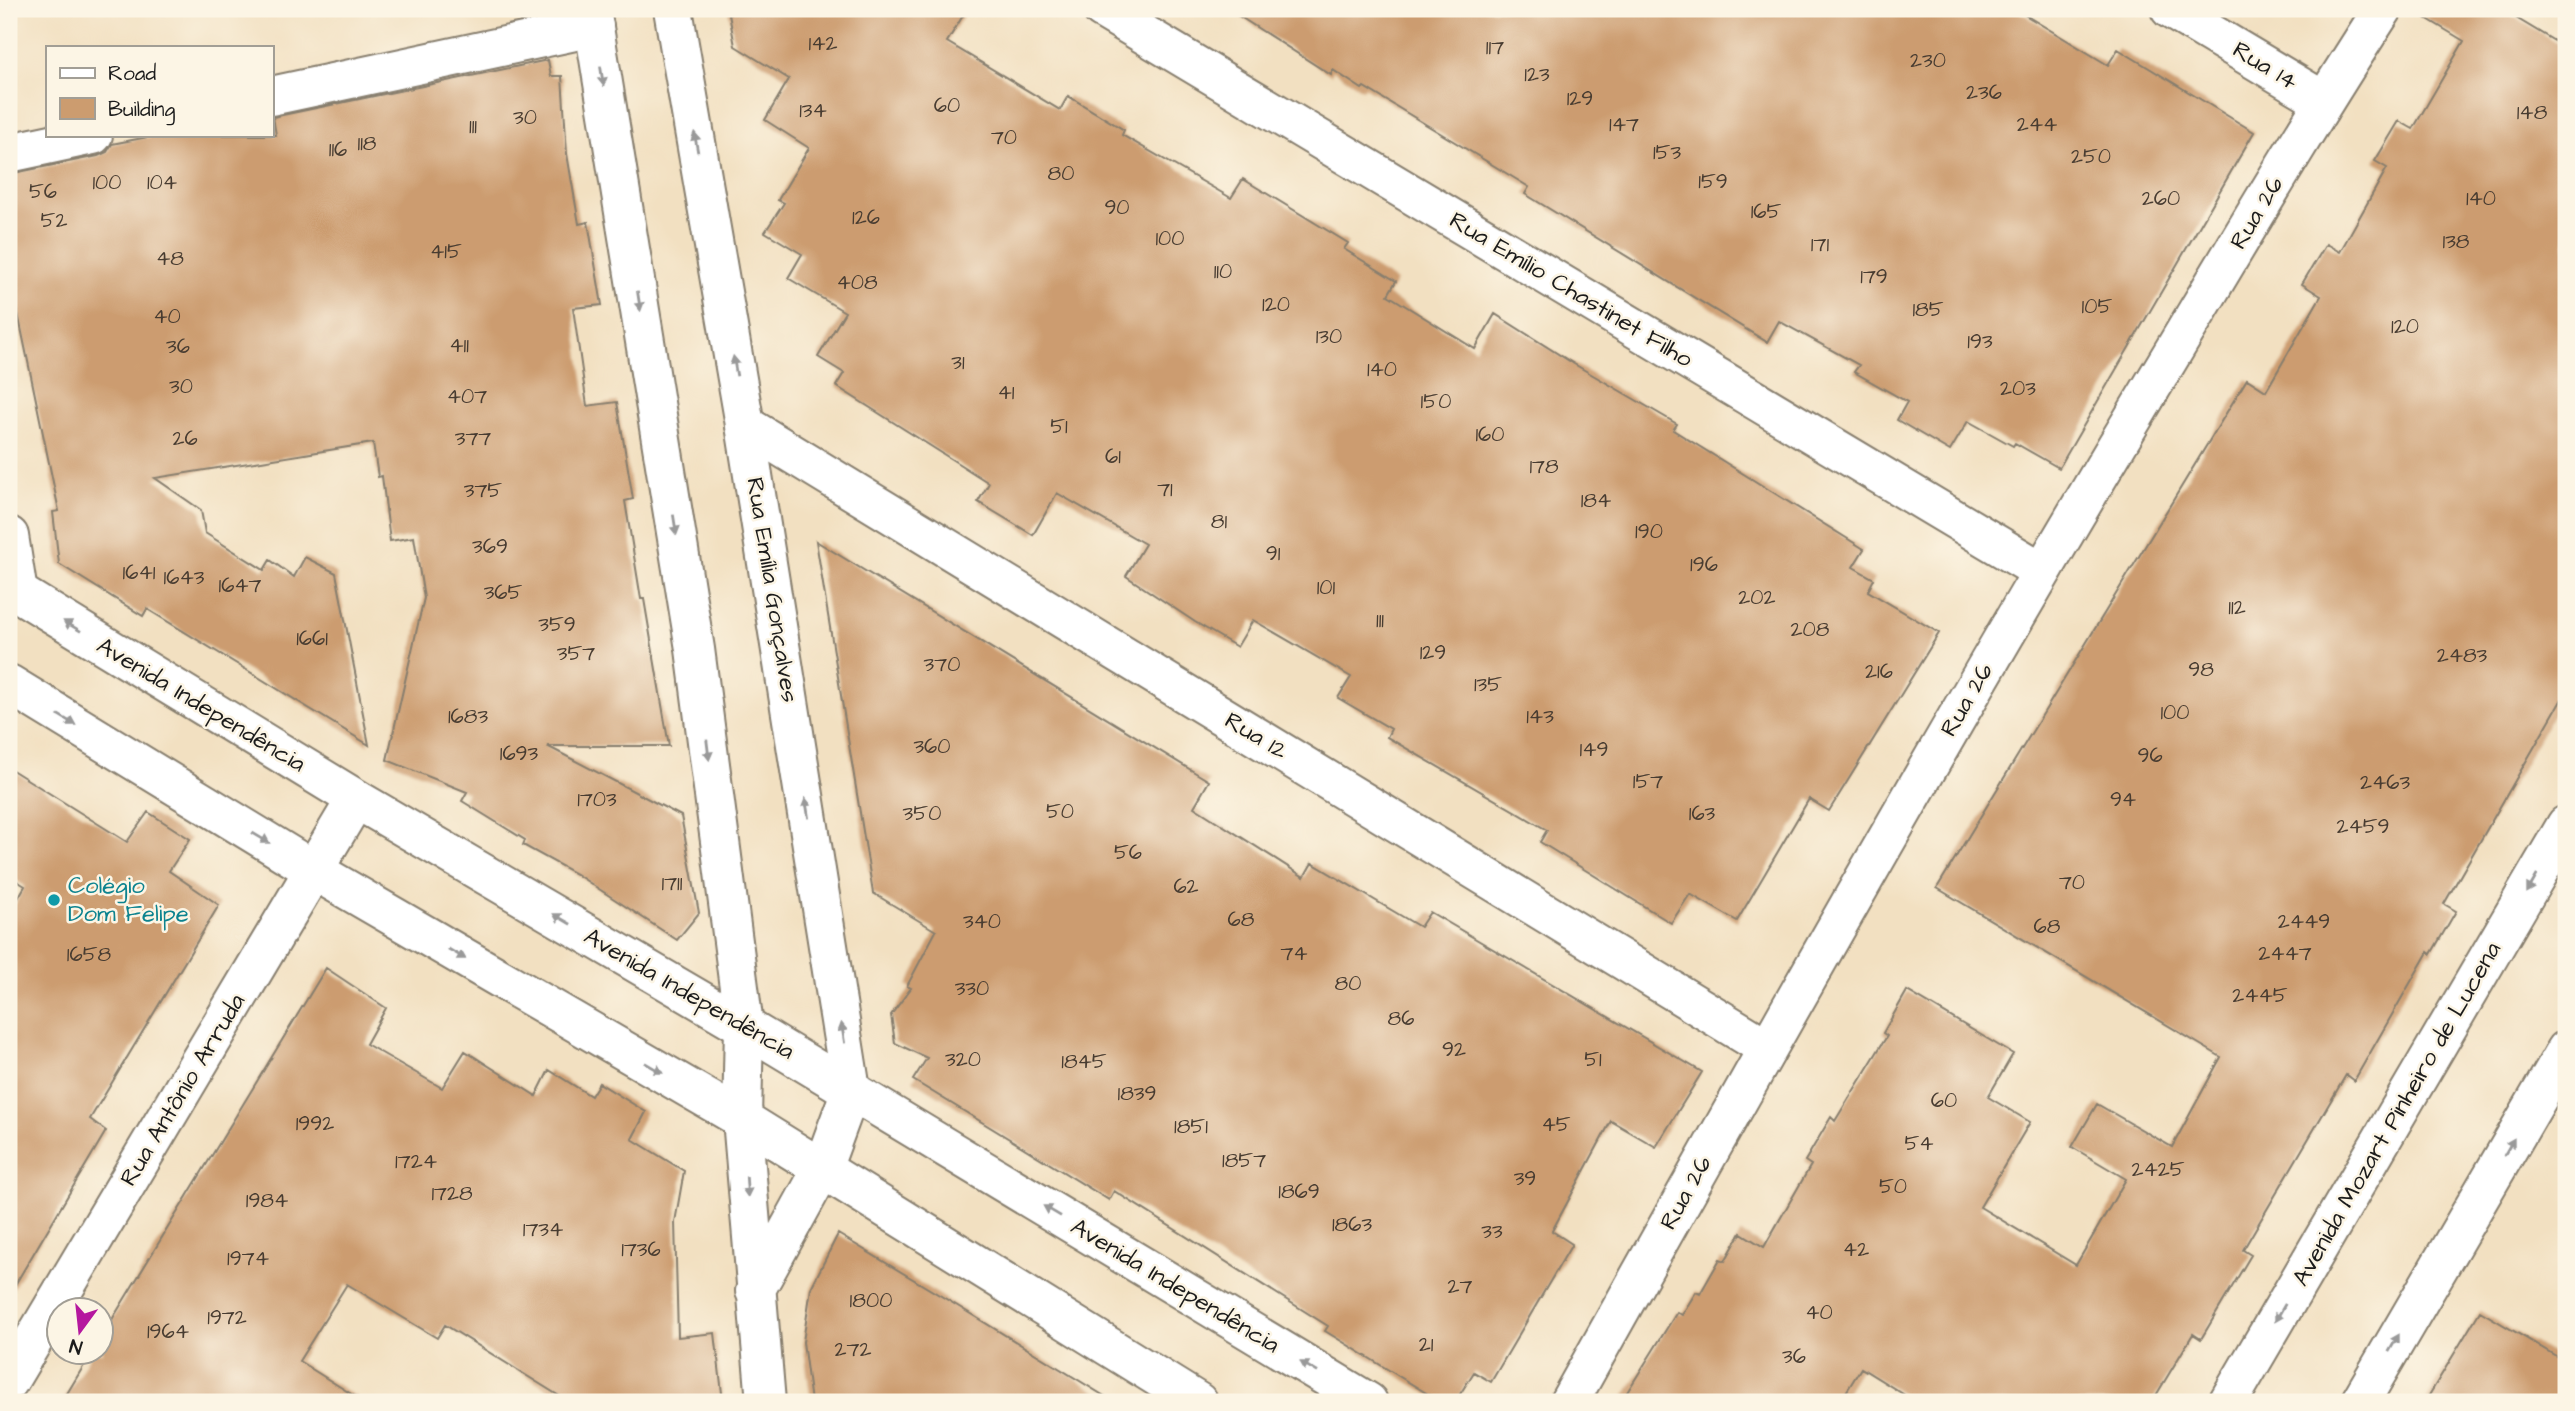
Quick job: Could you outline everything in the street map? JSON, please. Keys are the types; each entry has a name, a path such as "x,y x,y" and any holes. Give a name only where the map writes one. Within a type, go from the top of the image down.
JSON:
{"street":[{"name":"Rua Emília Gonçalves","path":"673,9 745,425 851,1090 822,1169 755,1291"},
{"name":"Rua Emílio Chastinet Filho","path":"1102,9 2041,571"},
{"name":"Rua 14","path":"2170,9 2324,101"},
{"name":"Rua 26","path":"1569,1402 1767,1048 2041,571 2324,101 2383,9"},
{"path":"273,96 593,18 695,649 744,1026 742,1119 766,1402"},
{"path":"9,153 88,136"},
{"name":"Rua 12","path":"745,425 1767,1048"},
{"path":"9,536 13,590"},
{"name":"Avenida Independência","path":"13,590 356,799 744,1026 1368,1402"},
{"path":"9,684 315,871 742,1119 1198,1402"},
{"name":"Rua Antônio Arruda","path":"9,1381 356,799"},
{"name":"Avenida Mozart Pinheiro de Lucena","path":"2228,1402 2566,825"},
{"path":"2360,1402 2566,1050"}],"building":[{"path":"728,9 967,9 947,42 1060,110 1068,96 1124,130 1122,135 1231,198 1243,179 1348,243 1344,249 1396,281 1388,295 1475,349 1495,314 1677,424 1673,430 1864,549 1853,567 1874,579 1868,591 1939,633 1829,811 1809,799 1737,921 1690,894 1671,923 1540,842 1547,830 1387,737 1391,729 1338,698 1351,677 1253,620 1237,647 1126,576 1145,544 1057,493 1033,535 978,502 989,483 836,386 844,373 818,357 845,312 788,278 802,254 765,232 784,203 778,200 809,148 765,120 789,79 735,46"},
{"path":"1228,9 2015,9 2108,65 2118,49 2254,132 2059,468 1968,421 1950,451 1897,420 1907,402 1854,372 1859,365 1779,321 1767,342 1525,194 1529,187 1364,87 1362,89 1333,70 1331,75"},
{"path":"2411,9 2501,9 2566,48 2566,692 2444,904 2456,911 2431,954 2428,952 2354,1081 2346,1075 2243,1250 2251,1255 2201,1339 2193,1334 2152,1402 1916,1402 1861,1368 1840,1402 1621,1402 1677,1312 1682,1315 1696,1292 1700,1294 1720,1259 1725,1261 1741,1233 1764,1247 1811,1165 1805,1161 1831,1117 1835,1121 1887,1036 1883,1033 1907,991 2013,1054 1988,1097 2030,1122 1980,1207 2076,1265 2126,1179 2072,1147 2097,1104 2172,1147 2221,1057 1937,888 2247,379 2266,391 2321,296 2302,284 2326,244 2340,252 2387,168 2375,161 2399,121 2413,129 2464,41"},
{"path":"548,60 551,76 562,76 567,154 579,224 588,222 602,305 573,308 587,406 617,402 633,499 625,501 669,746 547,746 681,816 699,913 677,940 576,874 523,845 525,840 462,801 467,792 387,760 424,598 414,537 390,541 382,476 378,477 373,443 155,478 201,510 205,533 264,570 270,560 294,577 305,557 336,573 369,745 147,609 143,616 59,564 53,512 59,511 9,270 9,174 98,156 107,152 112,144 153,136 273,136 276,135 273,117"},
{"path":"816,541 1209,781 1194,807 1304,877 1312,863 1420,927 1430,912 1702,1072 1656,1147 1611,1121 1552,1231 1572,1244 1491,1382 1474,1372 1455,1402 1441,1402 1325,1331 1328,1326 1114,1191 1109,1200 913,1080 927,1058 895,1043 891,1015 911,988 907,986 936,931 873,893"},
{"path":"9,768 127,842 148,812 190,839 169,871 219,905 90,1119 106,1131 9,1295 9,914 25,886 9,876"},
{"path":"326,968 386,1008 366,1044 442,1088 465,1051 536,1096 549,1070 591,1096 599,1083 646,1112 632,1139 684,1171 675,1222 678,1337 715,1333 723,1402 569,1402 445,1325 437,1338 347,1284 299,1361 364,1402 62,1402 84,1366 116,1366 116,1313"},
{"path":"838,1234 1114,1402 811,1402 803,1342 811,1288"},
{"path":"2480,1311 2566,1362 2566,1402 2425,1402"}],"place":[{"name":"Colégio Dom Felipe","path":"54,900"}]}
